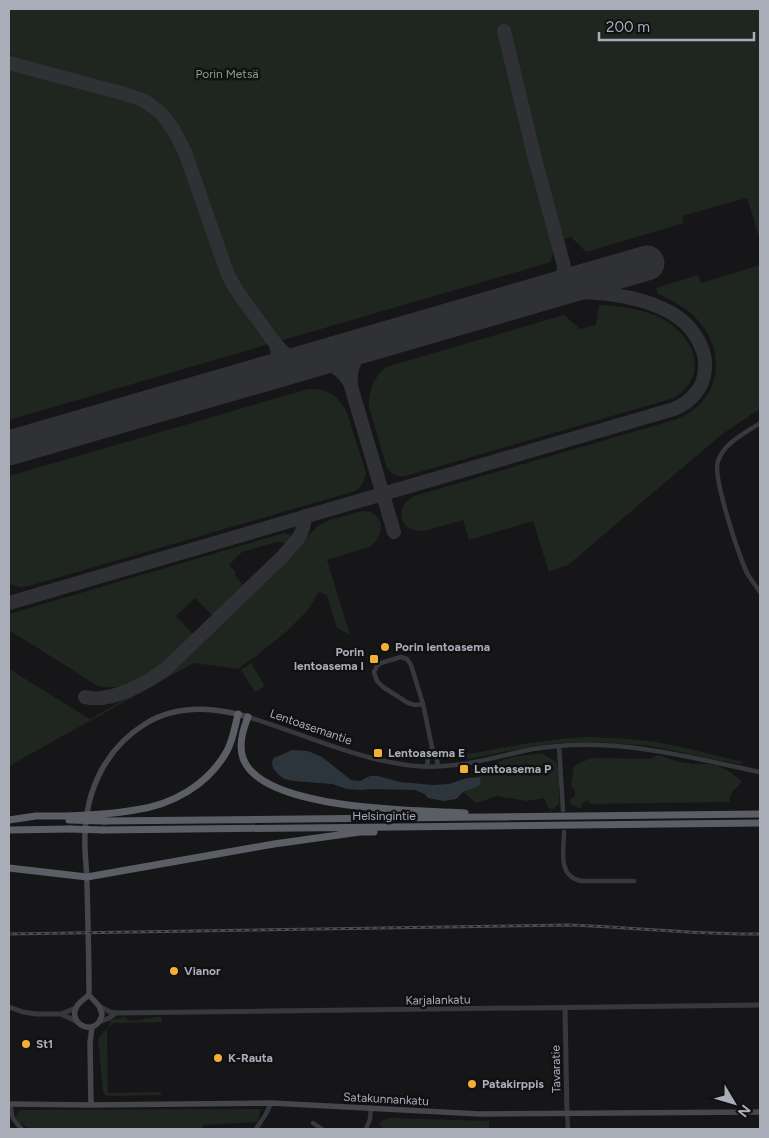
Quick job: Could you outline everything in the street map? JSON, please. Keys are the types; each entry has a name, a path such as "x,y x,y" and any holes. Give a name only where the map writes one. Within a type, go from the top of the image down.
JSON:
{"highway":[{"path":"104,817 162,804 173,800 196,786 208,776 228,750 238,714"},
{"path":"248,717 242,740 243,757 246,763 256,776 272,786 285,791 303,797 372,807 520,816"},
{"name":"Helsingintie","path":"9,820 104,817 760,814"},
{"name":"Helsingintie","path":"9,830 760,823"},
{"path":"9,868 87,877 291,842 360,832 386,832 414,827"}],"main road":[{"name":"Lentoasemantie","path":"89,995 87,877 84,836 91,792 107,760 115,749 138,728 155,719 175,712 215,709 248,717"},
{"path":"89,995 97,1004 102,1014 99,1022 92,1027 85,1027 78,1022 75,1013 89,995"},
{"path":"79,1006 88,1001 97,1004"},
{"path":"85,1027 90,1043"},
{"path":"91,1105 90,1043 92,1027"},
{"name":"Satakunnankatu","path":"10,1104 271,1103 480,1114 760,1112"}],"street":[{"path":"760,422 729,444 717,462 717,479 743,564 760,592"},
{"path":"423,704 415,705 408,703 382,687 377,681 374,672 377,666 401,657 407,659 411,665 423,704 438,766"},
{"name":"Lentoasemantie","path":"248,717 349,752 407,765 438,766 466,764 529,750 594,744 642,748 760,772"},
{"path":"427,766 428,752 432,746"},
{"path":"559,746 563,810"},
{"path":"564,832 564,864 566,872 574,880 634,882"},
{"name":"Karjalankatu","path":"97,1004 110,1012 116,1013 760,1005"},
{"path":"61,1014 79,1006"},
{"path":"9,1007 29,1013 61,1014 78,1022"},
{"name":"Tavaratie","path":"565,1008 568,1129"},
{"name":"Karjalankatu","path":"99,1022 116,1013"},
{"path":"256,1129 271,1103"},
{"path":"10,1104 13,1119 22,1129"},
{"path":"366,1129 370,1119 371,1108"},
{"path":"313,1123 322,1129"}],"green space":[{"name":"Porin Metsä","path":"9,9 760,9 760,240 747,198 682,216 684,223 586,252 571,237 555,242 551,262 9,420 9,62 12,56 9,52"},
{"path":"760,265 760,412 758,410 721,435 568,565 549,572 533,521 469,540 463,520 424,531 416,531 404,524 401,513 403,507 414,496 677,419 692,411 711,388 716,360 713,346 706,331 696,318 683,307 658,294 656,288 698,275 701,283"},
{"path":"599,305 640,311 663,319 674,327 690,346 694,357 695,368 692,379 685,389 674,398 406,476 395,475 387,468 369,408 371,390 375,380 386,367 564,315 580,329 596,325"},
{"path":"308,389 328,392 335,396 345,409 366,473 362,484 355,491 29,586 20,587 9,584 9,476"},
{"path":"362,511 370,512 379,519 381,530 375,542 369,547 327,560 350,635 337,628 327,595 319,592 308,610 286,632 238,669 194,663 9,766 9,669 90,719 172,671 274,574 319,525"},
{"path":"284,533 289,534 291,537 290,542 286,546 283,542 277,542 242,552 229,565 243,585 213,616 195,598 176,616 193,634 153,671 130,684 117,687 98,686 9,630 9,614"},
{"path":"251,663 265,686 255,692 241,670"},
{"path":"585,737 655,742 743,762 738,764 650,746 599,742 559,743 474,758 448,760 447,756 522,744"},
{"path":"542,753 556,762 559,770 559,804 552,810 548,807 544,798 527,801 497,796 476,803 463,792 481,781 480,777 476,775 495,769 495,763 512,757"},
{"path":"658,755 680,762 718,766 742,782 732,792 729,802 591,804 587,800 583,803 581,809 570,804 571,799 575,796 575,791 571,785 574,766 591,758 650,759"},
{"path":"125,1017 131,1021 162,1017 162,1022 114,1023 107,1029 108,1093 161,1092 161,1095 108,1096 103,1092 98,1039 110,1025 111,1020"},
{"path":"261,1109 258,1122 204,1125 201,1129 30,1129 16,1118 17,1113 21,1110"},
{"path":"389,1118 489,1121 489,1129 385,1129 379,1125 382,1121"}],"shaded area":[{"path":"292,750 308,751 322,757 351,780 360,781 370,776 378,776 400,782 433,785 449,784 467,778 480,777 481,781 479,786 463,792 456,799 443,801 428,798 425,794 415,790 347,789 332,784 293,781 284,779 279,775 273,768 272,762 274,758"}],"taxiway":[{"path":"504,31 535,159 564,266 560,281 548,291"},
{"path":"9,63 125,94 145,101 162,114 173,129 185,152 228,275 234,286 273,341 288,357 298,362 318,361 329,364 339,370 350,383 394,532"},
{"path":"9,603 674,409 696,393 704,376 705,358 698,340 686,324 669,312 649,303 627,297 580,292 539,294"},
{"path":"351,385 352,369 358,357 368,347 382,340"},
{"path":"262,375 276,362 278,353 275,343"},
{"path":"85,697 95,698 117,695 151,679 168,667 283,556 301,534 305,516"}],"runway":[{"path":"9,448 647,263"}],"railway":[{"path":"9,934 568,925 760,934"}],"place":[{"name":"Porin lentoasema","path":"385,647"},
{"name":"Porin lentoasema I","path":"374,659"},
{"name":"Lentoasema E","path":"378,753"},
{"name":"Lentoasema P","path":"464,769"},
{"name":"Vianor","path":"174,971"},
{"name":"St1","path":"26,1044"},
{"name":"K-Rauta","path":"218,1058"},
{"name":"Patakirppis","path":"472,1084"}]}
